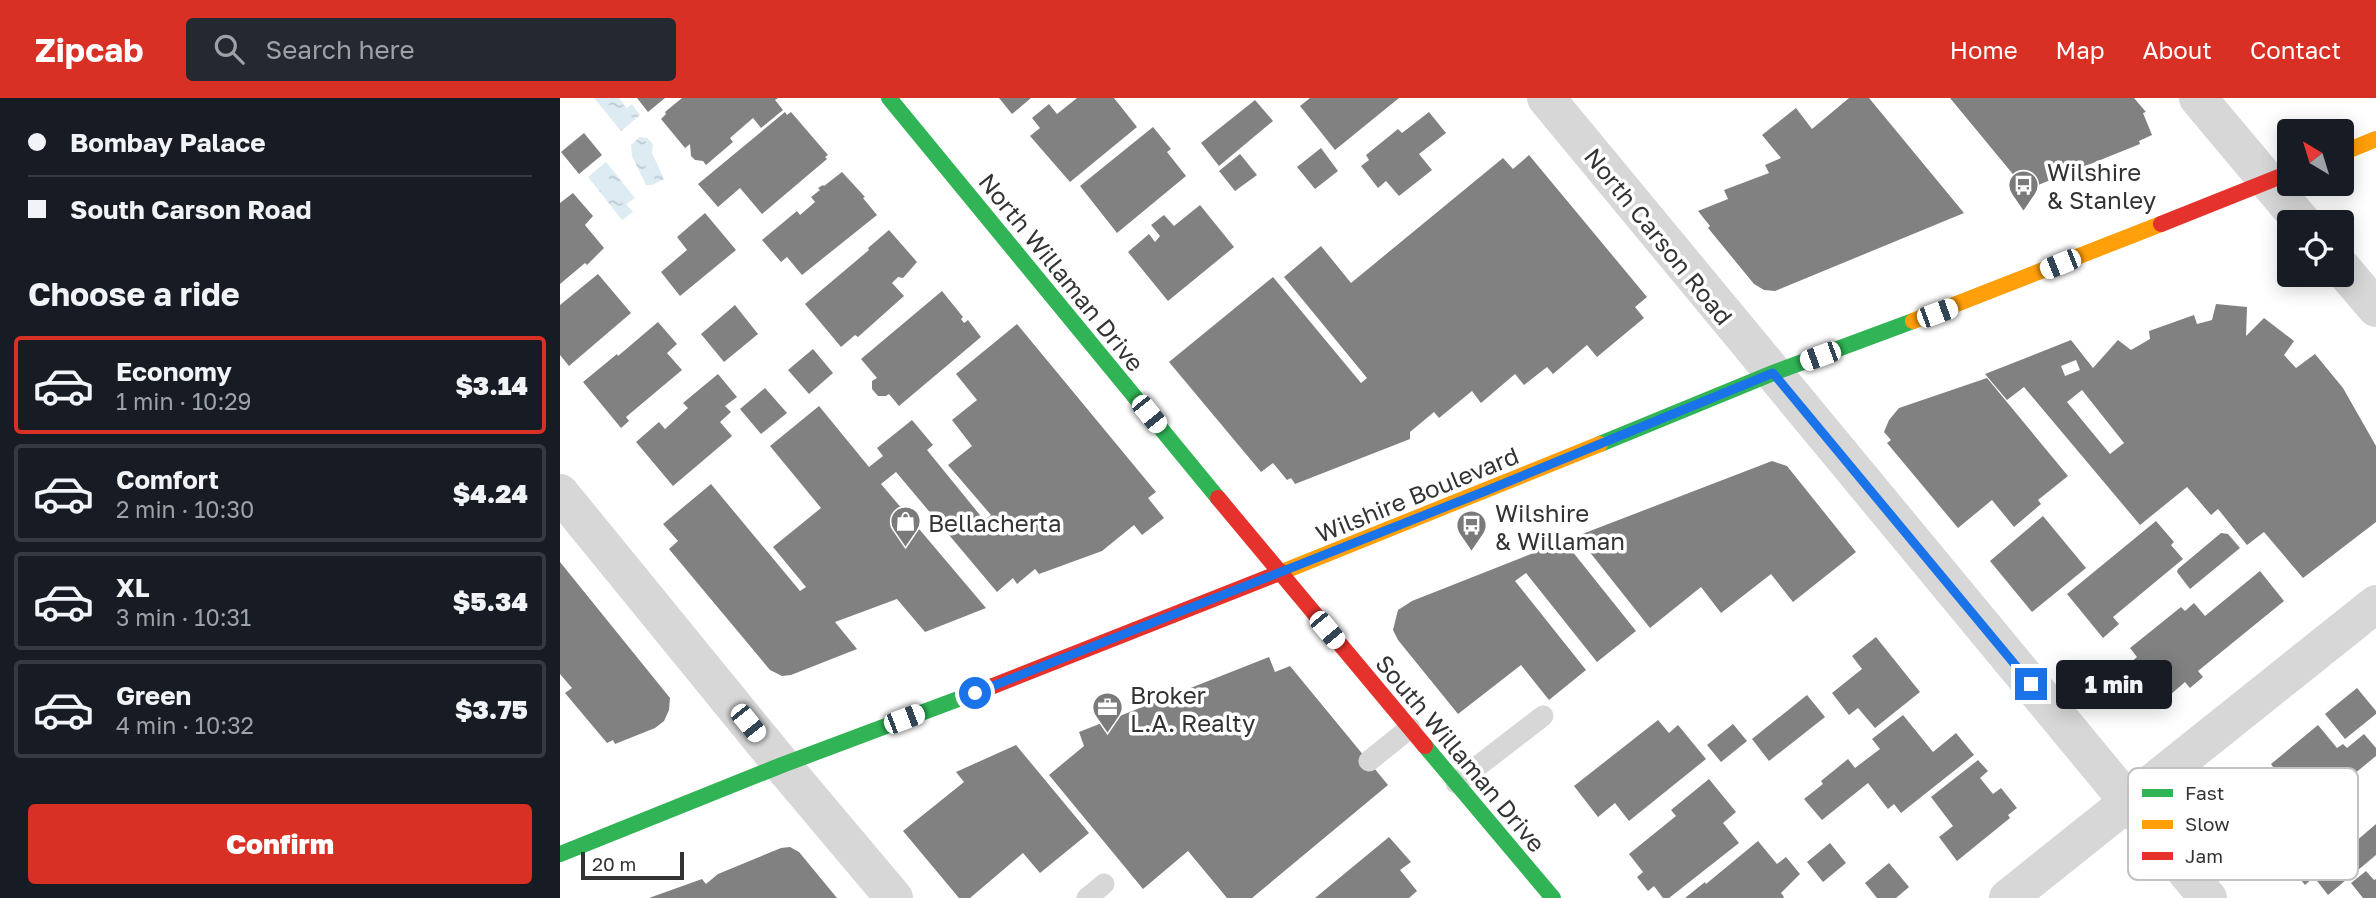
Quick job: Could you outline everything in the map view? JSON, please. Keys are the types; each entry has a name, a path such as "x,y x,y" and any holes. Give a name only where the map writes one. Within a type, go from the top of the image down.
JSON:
{"main road":[{"name":"North Willaman Drive","path":"889,98 1279,573"},
{"path":"2354,147 2376,139"},
{"name":"Wilshire Boulevard","path":"560,854 782,765 1041,668 1773,373 1983,295 2277,177"},
{"name":"South Willaman Drive","path":"1279,573 1553,898"}],"street":[{"name":"North Carson Road","path":"1546,98 2128,800"},
{"path":"2198,98 2277,176"},
{"path":"2354,282 2376,309"},
{"path":"560,493 894,898"},
{"path":"2170,768 2376,604"},
{"path":"2008,898 2128,802"},
{"name":"North Carson Road","path":"2193,880 2208,898"}],"lane":[{"path":"1456,783 1543,716"},
{"path":"1369,761 1410,728"},
{"path":"1087,898 1104,884"}],"water":[{"path":"594,98 619,98 627,108 632,104 640,115 621,131"},
{"path":"640,137 647,138 653,144 652,153 664,179 652,185 646,185 632,156 631,145"},
{"path":"606,162 635,198 626,204 633,212 622,220 588,177"}],"building":[{"path":"637,98 665,98 648,112"},
{"path":"682,98 778,98 775,100 783,110 761,128 753,118 730,138 733,142 706,165 691,156 690,144 685,148 661,119 665,112"},
{"path":"999,98 1031,98 1012,114"},
{"path":"1077,98 1114,98 1137,127 1070,182 1030,136 1040,128 1032,118 1049,104 1057,114"},
{"path":"1310,98 1399,98 1335,150 1300,106"},
{"path":"1849,98 1869,98 1964,213 1775,291 1764,290 1754,284 1708,228 1710,226 1698,211 1728,199 1724,190 1769,173 1765,165 1781,158 1762,135 1796,108 1812,129"},
{"path":"1950,98 2134,98 2146,112 2143,113 2152,135 2139,141 2140,144 2026,190"},
{"path":"1255,100 1273,121 1219,166 1201,143"},
{"path":"785,112 787,115 791,112 828,155 825,157 827,159 762,214 740,188 718,207 698,184"},
{"path":"1429,112 1446,133 1419,154 1432,170 1399,196 1386,181 1378,188 1361,166 1369,160 1366,155 1398,129 1402,133"},
{"path":"1153,127 1171,149 1167,152 1186,176 1117,233 1080,186"},
{"path":"584,133 602,155 579,174 561,152"},
{"path":"1321,148 1338,171 1315,189 1297,167"},
{"path":"1240,154 1257,175 1235,191 1219,171"},
{"path":"1529,155 1647,297 1635,307 1644,318 1597,357 1587,345 1553,374 1547,367 1524,385 1515,374 1481,403 1472,391 1439,418 1434,412 1410,432 1410,439 1295,484 1291,478 1287,480 1273,463 1261,472 1169,362 1273,277 1361,383 1367,378 1284,277 1321,246 1351,283 1503,158 1513,169"},
{"path":"842,172 877,215 802,275 787,257 781,262 762,240 797,211 800,215 815,202 811,197 820,190 818,188"},
{"path":"573,193 593,216 585,225 604,248 587,265 585,263 560,284 560,203"},
{"path":"1200,205 1234,247 1168,301 1128,252 1149,234 1155,242 1160,236 1151,225 1164,215 1174,226"},
{"path":"705,213 736,250 680,296 661,272 687,250 677,237"},
{"path":"889,230 917,262 903,278 898,277 892,283 904,296 858,337 855,335 841,347 805,304"},
{"path":"598,274 631,313 569,366 560,355 560,305"},
{"path":"942,291 963,317 961,319 964,323 968,320 981,337 899,406 889,394 878,396 872,389 872,381 877,378 861,359"},
{"path":"2216,304 2247,307 2246,336 2264,318 2294,341 2284,355 2296,368 2315,354 2343,388 2376,446 2376,522 2303,578 2264,532 2247,545 2218,509 2211,515 2187,487 2140,525 2024,387 2007,400 1985,374 2071,340 2093,368 2118,340 2131,350 2150,339 2149,331 2194,315 2197,324 2212,320","holes":["2076,360 2080,370 2065,376 2061,366","2082,390 2124,443 2110,454 2067,402"]},
{"path":"735,305 758,334 724,362 701,334"},
{"path":"658,322 677,344 667,353 682,370 626,417 629,421 621,428 583,382"},
{"path":"1017,324 1156,492 1148,498 1164,518 1142,535 1134,525 1102,551 1039,574 1035,569 1017,584 1013,578 997,592 896,472 881,484 986,608 925,632 897,599 835,622 857,649 791,675 782,676 770,670 669,549 678,541 663,524 711,484 800,591 806,587 773,547 821,508 770,446 819,406 869,467 883,456 877,448 912,420 933,445 927,450 984,520 991,515 948,465 972,446 952,420 977,400 956,374"},
{"path":"813,349 833,373 809,394 788,370"},
{"path":"718,374 737,397 725,406 731,412 720,422 732,436 673,486 636,442 659,422 665,429 688,408 683,403"},
{"path":"1987,378 2068,476 2038,500 2041,504 2014,527 1992,500 1958,528 1887,443 1891,440 1884,432 1889,420 1899,408"},
{"path":"765,388 787,413 761,434 740,409"},
{"path":"1772,461 1787,466 1856,552 1793,602 1771,574 1721,613 1701,587 1650,628 1577,536"},
{"path":"2043,516 2086,568 2032,612 1990,561"},
{"path":"2156,521 2174,542 2171,545 2183,559 2113,617 2119,624 2103,638 2067,594"},
{"path":"2221,533 2228,534 2240,548 2190,589 2177,572 2178,569"},
{"path":"1564,541 1636,631 1597,662 1526,573 1515,581 1586,670 1549,700 1521,665 1458,714 1398,640 1393,630 1398,610 1412,601"},
{"path":"560,562 670,698 664,721 655,728 615,744 613,740 607,743 565,693 572,688 560,674"},
{"path":"2260,571 2284,601 2198,671 2203,677 2190,688 2185,682 2162,702 2130,663 2137,657 2130,648 2181,607 2185,611 2194,603 2205,616"},
{"path":"1876,637 1920,692 1875,728 1858,708 1849,715 1832,693 1862,669 1852,656"},
{"path":"1269,657 1275,672 1290,666 1388,785 1252,898 1227,898 1188,851 1143,889 1049,775 1084,746 1079,732"},
{"path":"2357,688 2376,714 2345,739 2325,714"},
{"path":"1807,695 1825,717 1769,761 1752,739"},
{"path":"1903,715 1933,752 1956,733 1974,755 1901,813 1894,804 1888,809 1868,783 1822,820 1804,799 1848,759 1855,768 1880,749 1872,739"},
{"path":"1658,720 1669,733 1678,725 1706,759 1629,821 1615,803 1598,817 1574,786"},
{"path":"1733,724 1747,741 1721,762 1707,745"},
{"path":"2318,725 2337,748 2343,744 2347,748 2364,734 2376,748 2376,756 2358,771 2358,768 2274,768 2271,764"},
{"path":"1016,745 1089,833 1040,873 1023,853 970,898 959,898 903,831 964,782 956,772"},
{"path":"1978,760 1988,771 1980,778 1993,794 2001,788 2017,808 2008,815 2010,818 1957,861 1939,837 1953,826 1931,797"},
{"path":"1709,779 1736,812 1723,823 1739,843 1669,898 1663,898 1654,886 1648,891 1637,877 1643,872 1629,854 1676,816 1671,810"},
{"path":"2376,824 2376,855 2358,870 2358,839"},
{"path":"1389,837 1411,862 1400,870 1417,891 1409,898 1315,898"},
{"path":"1758,841 1777,864 1786,857 1800,874 1781,893 1783,898 1685,898 1705,882 1706,884"},
{"path":"1830,843 1846,863 1823,882 1807,862"},
{"path":"790,847 799,852 837,898 649,898 702,879 706,884 718,874 781,848"},
{"path":"1889,863 1909,887 1896,898 1877,898 1865,883"},
{"path":"2366,871 2376,879 2376,898 2363,898 2351,883"},
{"path":"2316,880 2346,880 2328,895"}],"traffic: fast":[{"path":"889,98 1218,498"},
{"path":"1600,444 1773,373 1913,321"},
{"path":"560,854 782,765 993,686"},
{"path":"1425,746 1553,898"}],"traffic: slow":[{"path":"2354,148 2376,139"},
{"path":"1913,321 2161,224"},
{"path":"1282,572 1600,444"}],"traffic: jam":[{"path":"2161,224 2277,178"},
{"path":"1218,498 1425,746"},
{"path":"993,686 1282,572"}],"place":[{"name":"Wilshire & Stanley","path":"2024,212"},
{"name":"Bellacherta","path":"905,549"},
{"name":"Wilshire & Willaman","path":"1472,553"},
{"name":"Broker L.A. Realty","path":"1107,735"}],"route":[{"path":"975,693 1488,490 1773,373 2031,684"}]}
